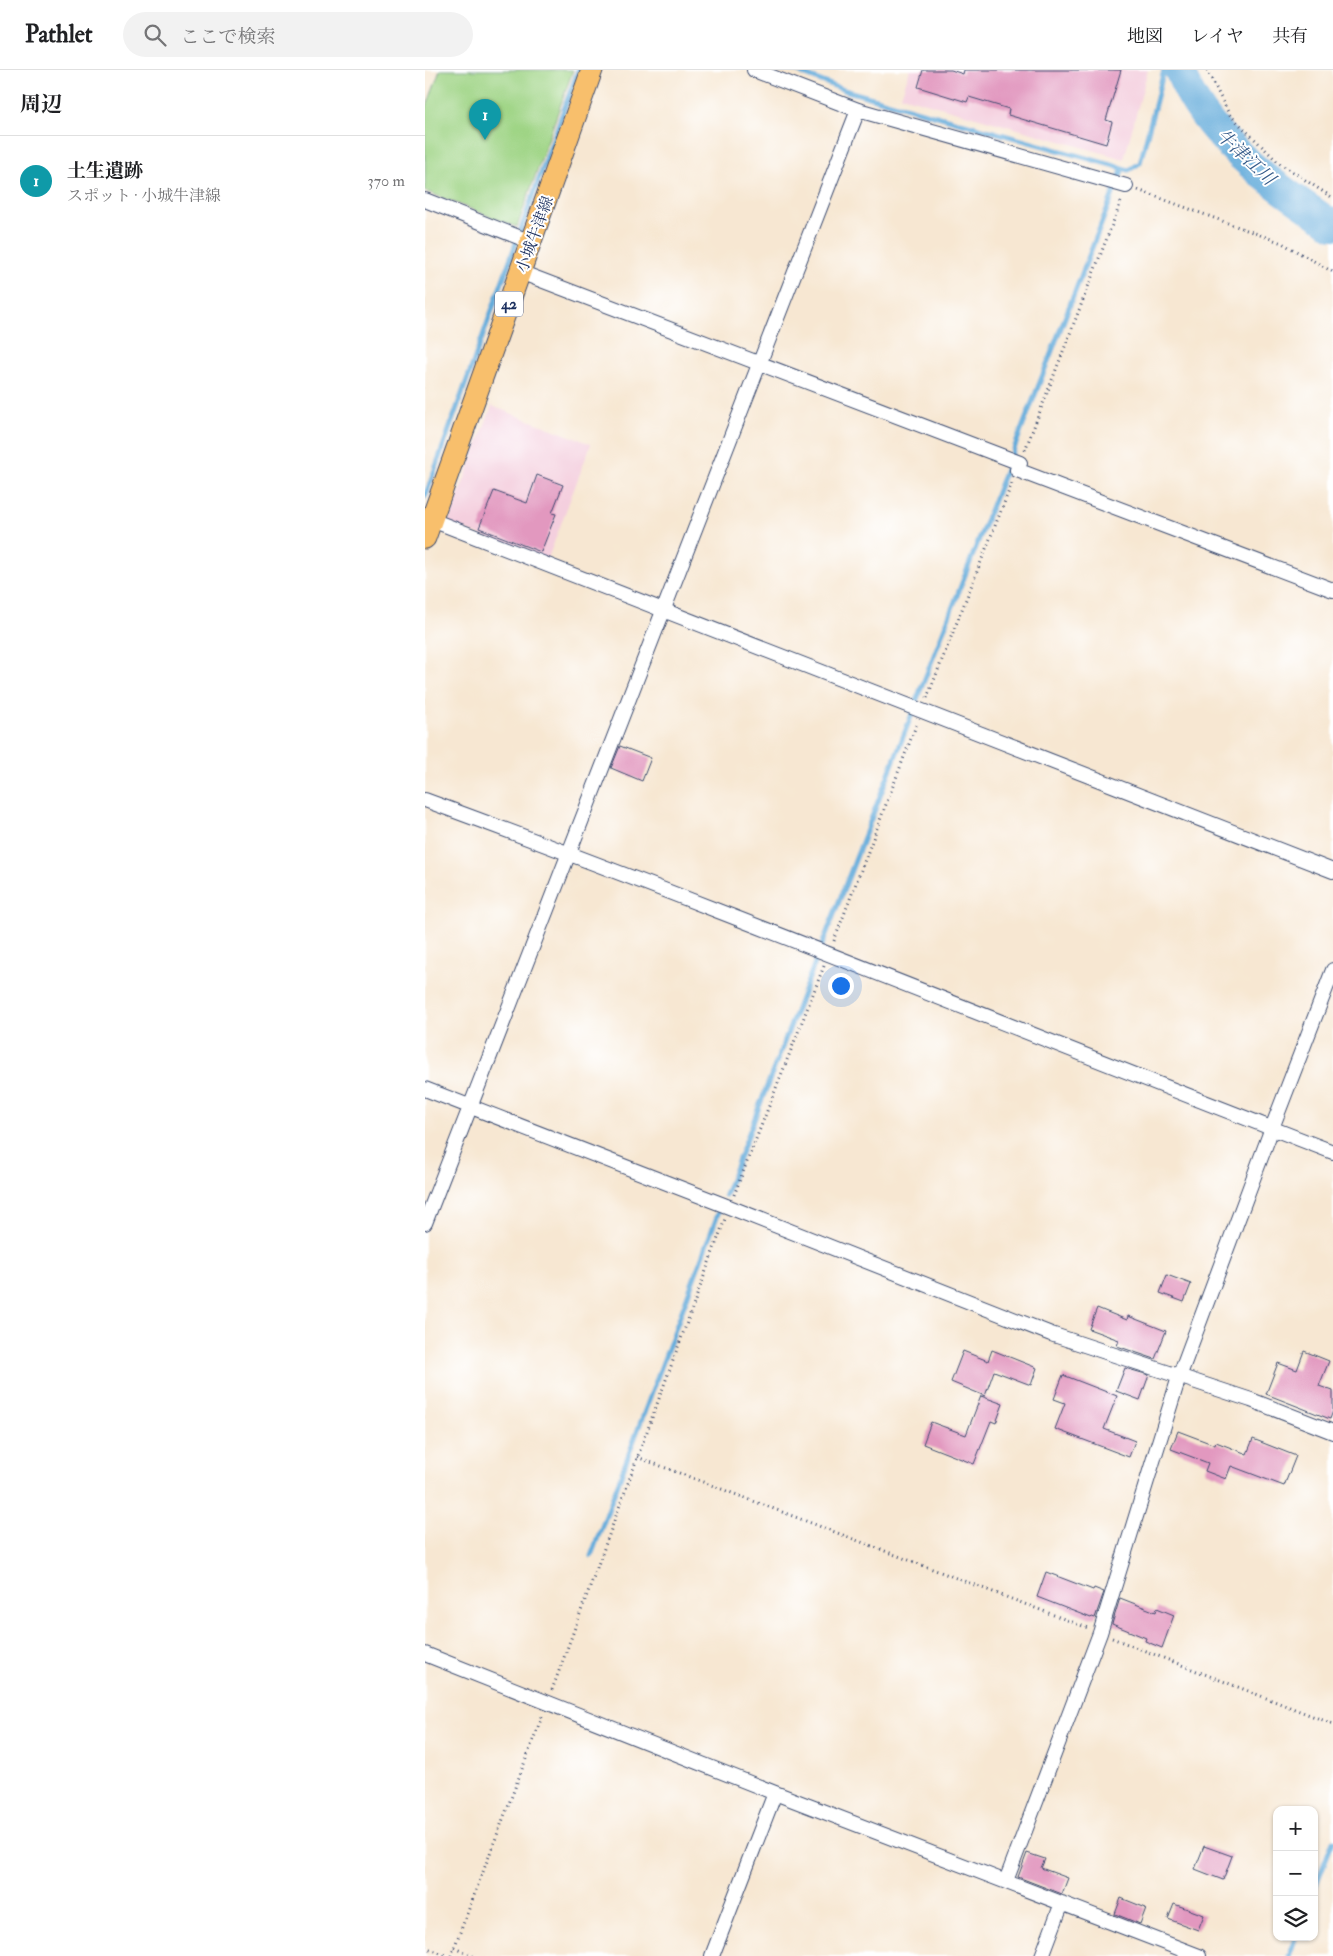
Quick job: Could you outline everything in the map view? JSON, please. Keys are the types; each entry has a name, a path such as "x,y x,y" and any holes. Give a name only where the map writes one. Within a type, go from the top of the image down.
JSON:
{"main road":[{"name":"小城牛津線","path":"428,529 520,272 521,238 592,70"}],"street":[{"path":"754,70 858,110 1127,186"},
{"path":"425,1223 858,110"},
{"path":"425,200 521,238"},
{"path":"520,272 1004,457 1018,466 1333,590"},
{"path":"428,529 663,610 1333,872"},
{"path":"425,800 569,853 1333,1152"},
{"path":"1006,1881 1100,1633 1179,1377 1333,970"},
{"path":"425,1089 1051,1334 1251,1400 1333,1432"},
{"path":"425,1654 775,1793 1199,1956"},
{"path":"713,1956 775,1793"},
{"path":"1042,1956 1062,1903"}],"path":[{"path":"1207,70 1229,114 1279,164 1333,198"},
{"path":"1127,186 1282,243 1333,272"},
{"path":"425,1947 449,1956 454,1948 547,1702 729,1207"},
{"path":"637,1457 1100,1633 1333,1724"},
{"path":"454,1948 473,1956"}],"shaded area":[{"path":"910,70 1148,70 1124,159 901,96"},
{"path":"492,406 591,444 547,561 448,523"}],"green space":[{"path":"440,70 573,70 517,227 425,191 425,111"}],"building":[{"path":"923,70 951,70 963,74 964,70 1121,70 1106,120 1112,122 1106,144 1008,115 1009,109 969,97 967,102 918,87"},
{"path":"537,475 563,485 552,513 556,514 541,552 479,528 494,491 527,503"},
{"path":"620,746 651,758 642,781 611,768"},
{"path":"1167,1275 1191,1284 1184,1302 1160,1293"},
{"path":"1097,1308 1127,1320 1128,1316 1166,1331 1155,1359 1117,1346 1119,1340 1089,1329"},
{"path":"992,1350 1037,1368 1031,1385 994,1371 985,1396 951,1382 963,1351 988,1361"},
{"path":"1304,1351 1329,1361 1319,1386 1333,1391 1333,1411 1330,1419 1266,1394 1278,1363 1297,1370"},
{"path":"1125,1368 1149,1375 1140,1400 1116,1391"},
{"path":"1063,1375 1117,1396 1104,1429 1135,1441 1129,1457 1055,1429 1065,1403 1054,1399"},
{"path":"981,1396 1003,1404 996,1423 991,1421 974,1464 923,1444 931,1422 966,1435"},
{"path":"1178,1431 1215,1445 1216,1442 1247,1454 1253,1439 1296,1456 1284,1486 1231,1466 1226,1479 1205,1471 1208,1463 1171,1449"},
{"path":"1046,1572 1093,1590 1094,1588 1104,1592 1095,1618 1037,1597"},
{"path":"1120,1598 1156,1612 1157,1608 1174,1615 1162,1648 1145,1641 1146,1638 1112,1624"},
{"path":"1204,1846 1232,1856 1223,1880 1195,1869"},
{"path":"1027,1853 1045,1859 1041,1868 1068,1878 1062,1894 1018,1877"},
{"path":"1121,1898 1146,1908 1140,1924 1115,1914"},
{"path":"1174,1904 1204,1915 1198,1930 1168,1919"}],"waterway":[{"path":"425,497 578,70"},
{"path":"793,70 844,90 1129,170 1140,163 1164,70"},
{"name":"牛津江川","path":"1179,70 1191,95 1206,118 1224,139 1265,176 1333,225"},
{"path":"915,704 1123,168"},
{"path":"822,945 912,714"},
{"path":"725,1195 817,957"},
{"path":"591,1556 719,1211"},
{"path":"1318,1880 1333,1841"},
{"path":"1289,1956 1295,1941"}],"place":[{"name":"土生遺跡","path":"485,140"}]}
